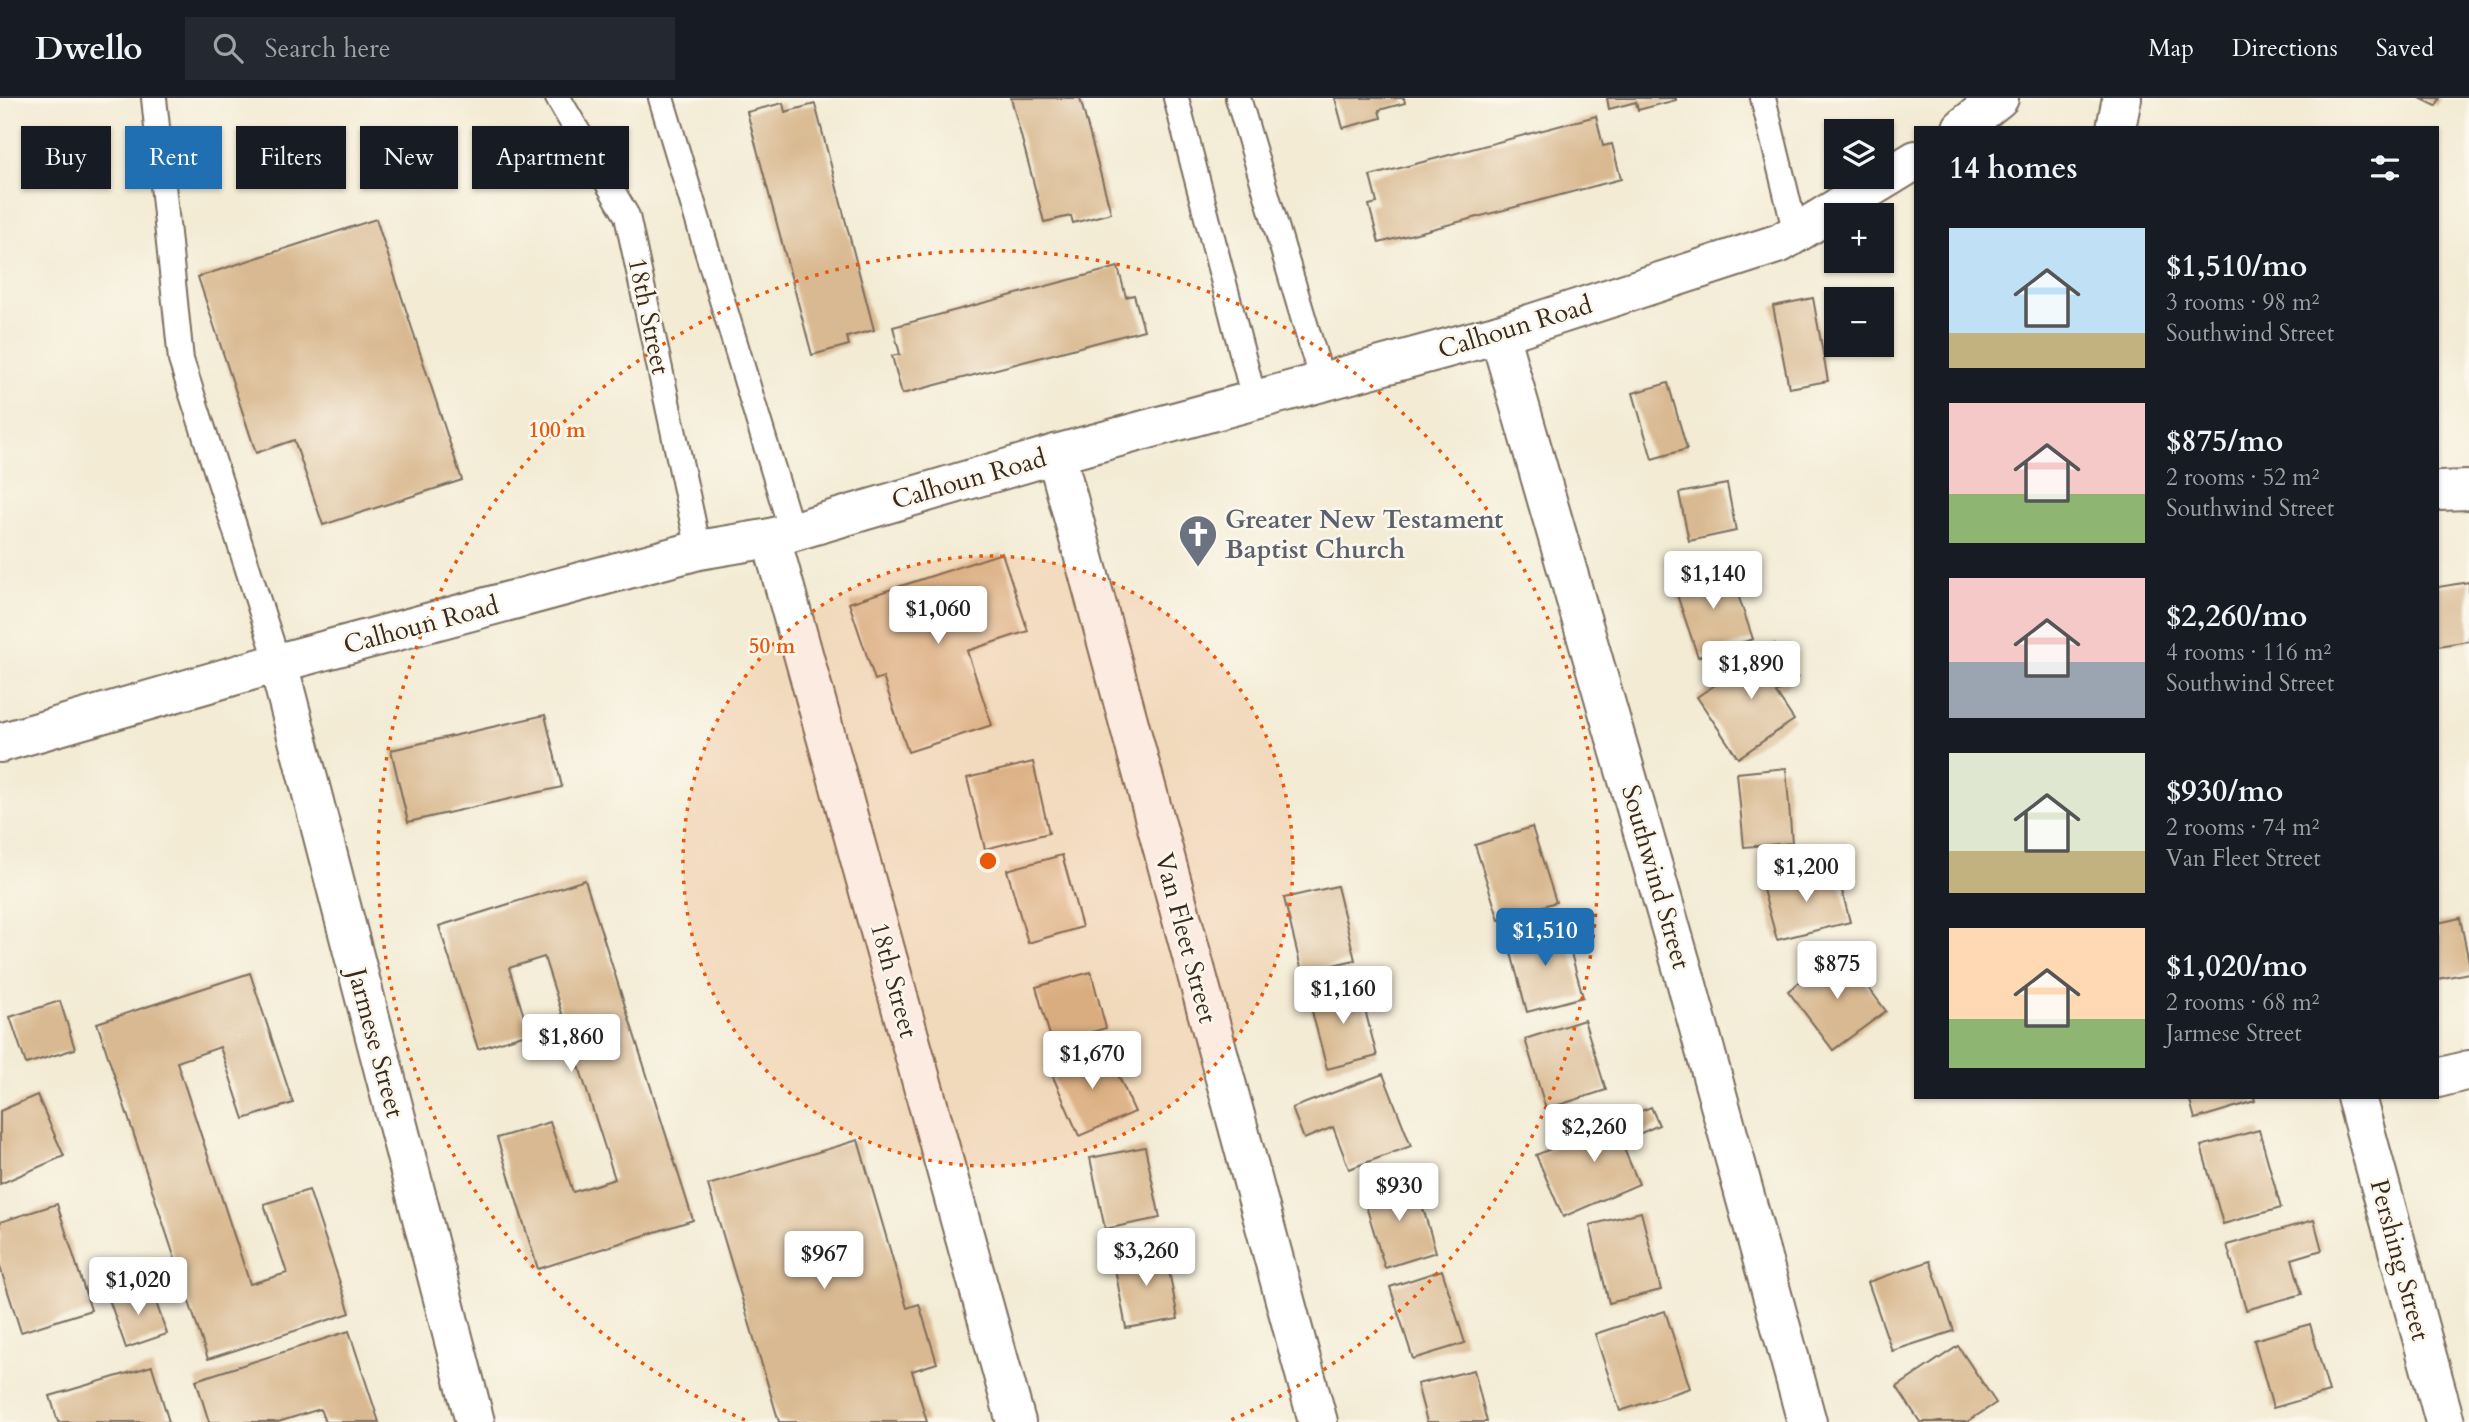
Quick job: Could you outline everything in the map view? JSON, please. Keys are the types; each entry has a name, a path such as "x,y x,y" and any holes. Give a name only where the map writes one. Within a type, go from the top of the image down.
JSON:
{"street":[{"path":"2116,126 2122,98"},
{"name":"Calhoun Road","path":"0,743 278,663 699,550 781,535 1056,454 1499,334 1780,243 1914,161"},
{"name":"Southwind Street","path":"1499,334 1682,968 1807,1422"},
{"name":"Van Fleet Street","path":"1056,454 1318,1422"},
{"path":"2439,491 2469,490"},
{"name":"18th Street","path":"781,535 1016,1422"},
{"name":"Jarmese Street","path":"278,663 475,1422"},
{"path":"2439,1079 2469,1070"},
{"name":"Pershing Street","path":"2360,1099 2445,1422"}],"lane":[{"path":"154,98 181,360 278,663"},
{"name":"18th Street","path":"558,98 627,216 699,550"},
{"path":"660,98 781,535"},
{"path":"1176,98 1254,399"},
{"path":"1238,98 1322,380"},
{"path":"1763,98 1796,234"}],"building":[{"path":"1011,98 1080,98 1111,213 1073,223 1071,216 1044,222"},
{"path":"1335,98 1404,98 1405,103 1379,110 1381,118 1343,128"},
{"path":"1607,98 1676,100 1638,110 1636,102 1609,109"},
{"path":"2420,98 2440,98 2436,106"},
{"path":"783,103 785,112 815,104 874,330 847,337 849,345 812,355 747,112"},
{"path":"1596,116 1603,146 1612,144 1621,179 1379,243 1369,205 1377,203 1370,176"},
{"path":"376,219 462,480 323,525 294,440 256,453 198,277"},
{"path":"1118,267 1126,297 1134,295 1144,330 902,394 892,356 900,354 893,327"},
{"path":"1813,298 1828,381 1789,388 1773,306"},
{"path":"1668,383 1687,449 1652,459 1633,393"},
{"path":"1727,484 1736,531 1689,541 1679,493"},
{"path":"1002,553 1028,631 967,651 992,725 908,752 883,677 875,680 849,603"},
{"path":"1728,565 1753,639 1698,657 1673,583"},
{"path":"2469,582 2469,641 2439,646 2439,587"},
{"path":"1775,644 1798,678 1776,693 1794,720 1738,758 1697,697"},
{"path":"545,715 562,787 408,822 391,750"},
{"path":"1033,762 1049,833 985,849 967,778"},
{"path":"1786,768 1792,843 1744,847 1737,773"},
{"path":"1532,827 1556,902 1499,920 1475,845"},
{"path":"1062,855 1082,927 1028,943 1007,870"},
{"path":"1836,867 1850,922 1777,940 1762,886"},
{"path":"585,880 693,1220 538,1269 497,1138 550,1122 573,1192 615,1179 544,957 509,968 529,1033 478,1049 439,926"},
{"path":"1337,886 1355,960 1302,972 1284,898"},
{"path":"2460,918 2469,973 2439,979 2439,923"},
{"path":"1563,924 1583,997 1527,1012 1507,938"},
{"path":"1841,951 1886,1011 1833,1050 1788,991"},
{"path":"1091,972 1106,1028 1052,1043 1036,987"},
{"path":"250,973 293,1103 244,1119 220,1047 177,1062 250,1284 287,1273 264,1204 309,1190 350,1313 208,1359 97,1023"},
{"path":"1358,983 1377,1056 1327,1069 1308,996"},
{"path":"60,1001 75,1049 26,1064 10,1017"},
{"path":"1584,1020 1606,1090 1546,1109 1525,1039"},
{"path":"1105,1046 1135,1112 1079,1136 1050,1070"},
{"path":"1383,1074 1411,1146 1349,1169 1333,1127 1304,1139 1292,1108"},
{"path":"37,1095 64,1156 0,1184 0,1111"},
{"path":"2190,1099 2254,1099 2255,1101 2195,1119"},
{"path":"1651,1107 1659,1125 1621,1142 1639,1184 1563,1217 1536,1155"},
{"path":"2259,1130 2281,1208 2223,1224 2201,1146"},
{"path":"858,1140 907,1308 919,1304 937,1363 912,1371 927,1422 779,1422 708,1185"},
{"path":"1145,1147 1160,1218 1105,1229 1090,1158"},
{"path":"1414,1178 1436,1252 1385,1268 1362,1193"},
{"path":"57,1204 91,1310 21,1332 0,1267 0,1222"},
{"path":"1641,1212 1661,1290 1609,1303 1590,1225"},
{"path":"2314,1220 2322,1250 2292,1259 2302,1294 2246,1310 2227,1245"},
{"path":"1165,1249 1178,1319 1126,1328 1113,1258"},
{"path":"1930,1261 1954,1331 1892,1351 1868,1282"},
{"path":"1442,1270 1465,1343 1413,1359 1390,1287"},
{"path":"150,1285 167,1334 126,1348 109,1299"},
{"path":"1665,1311 1690,1388 1620,1411 1595,1334"},
{"path":"2310,1324 2329,1392 2273,1408 2254,1340"},
{"path":"349,1331 379,1422 325,1422 320,1409 278,1422 209,1422 196,1380"},
{"path":"1958,1346 1996,1403 1967,1422 1920,1422 1897,1387"},
{"path":"152,1366 169,1422 58,1422 50,1396"},
{"path":"1474,1370 1487,1422 1427,1422 1417,1384"}],"place":[{"name":"Greater New Testament Baptist Church","path":"1198,568"}]}
